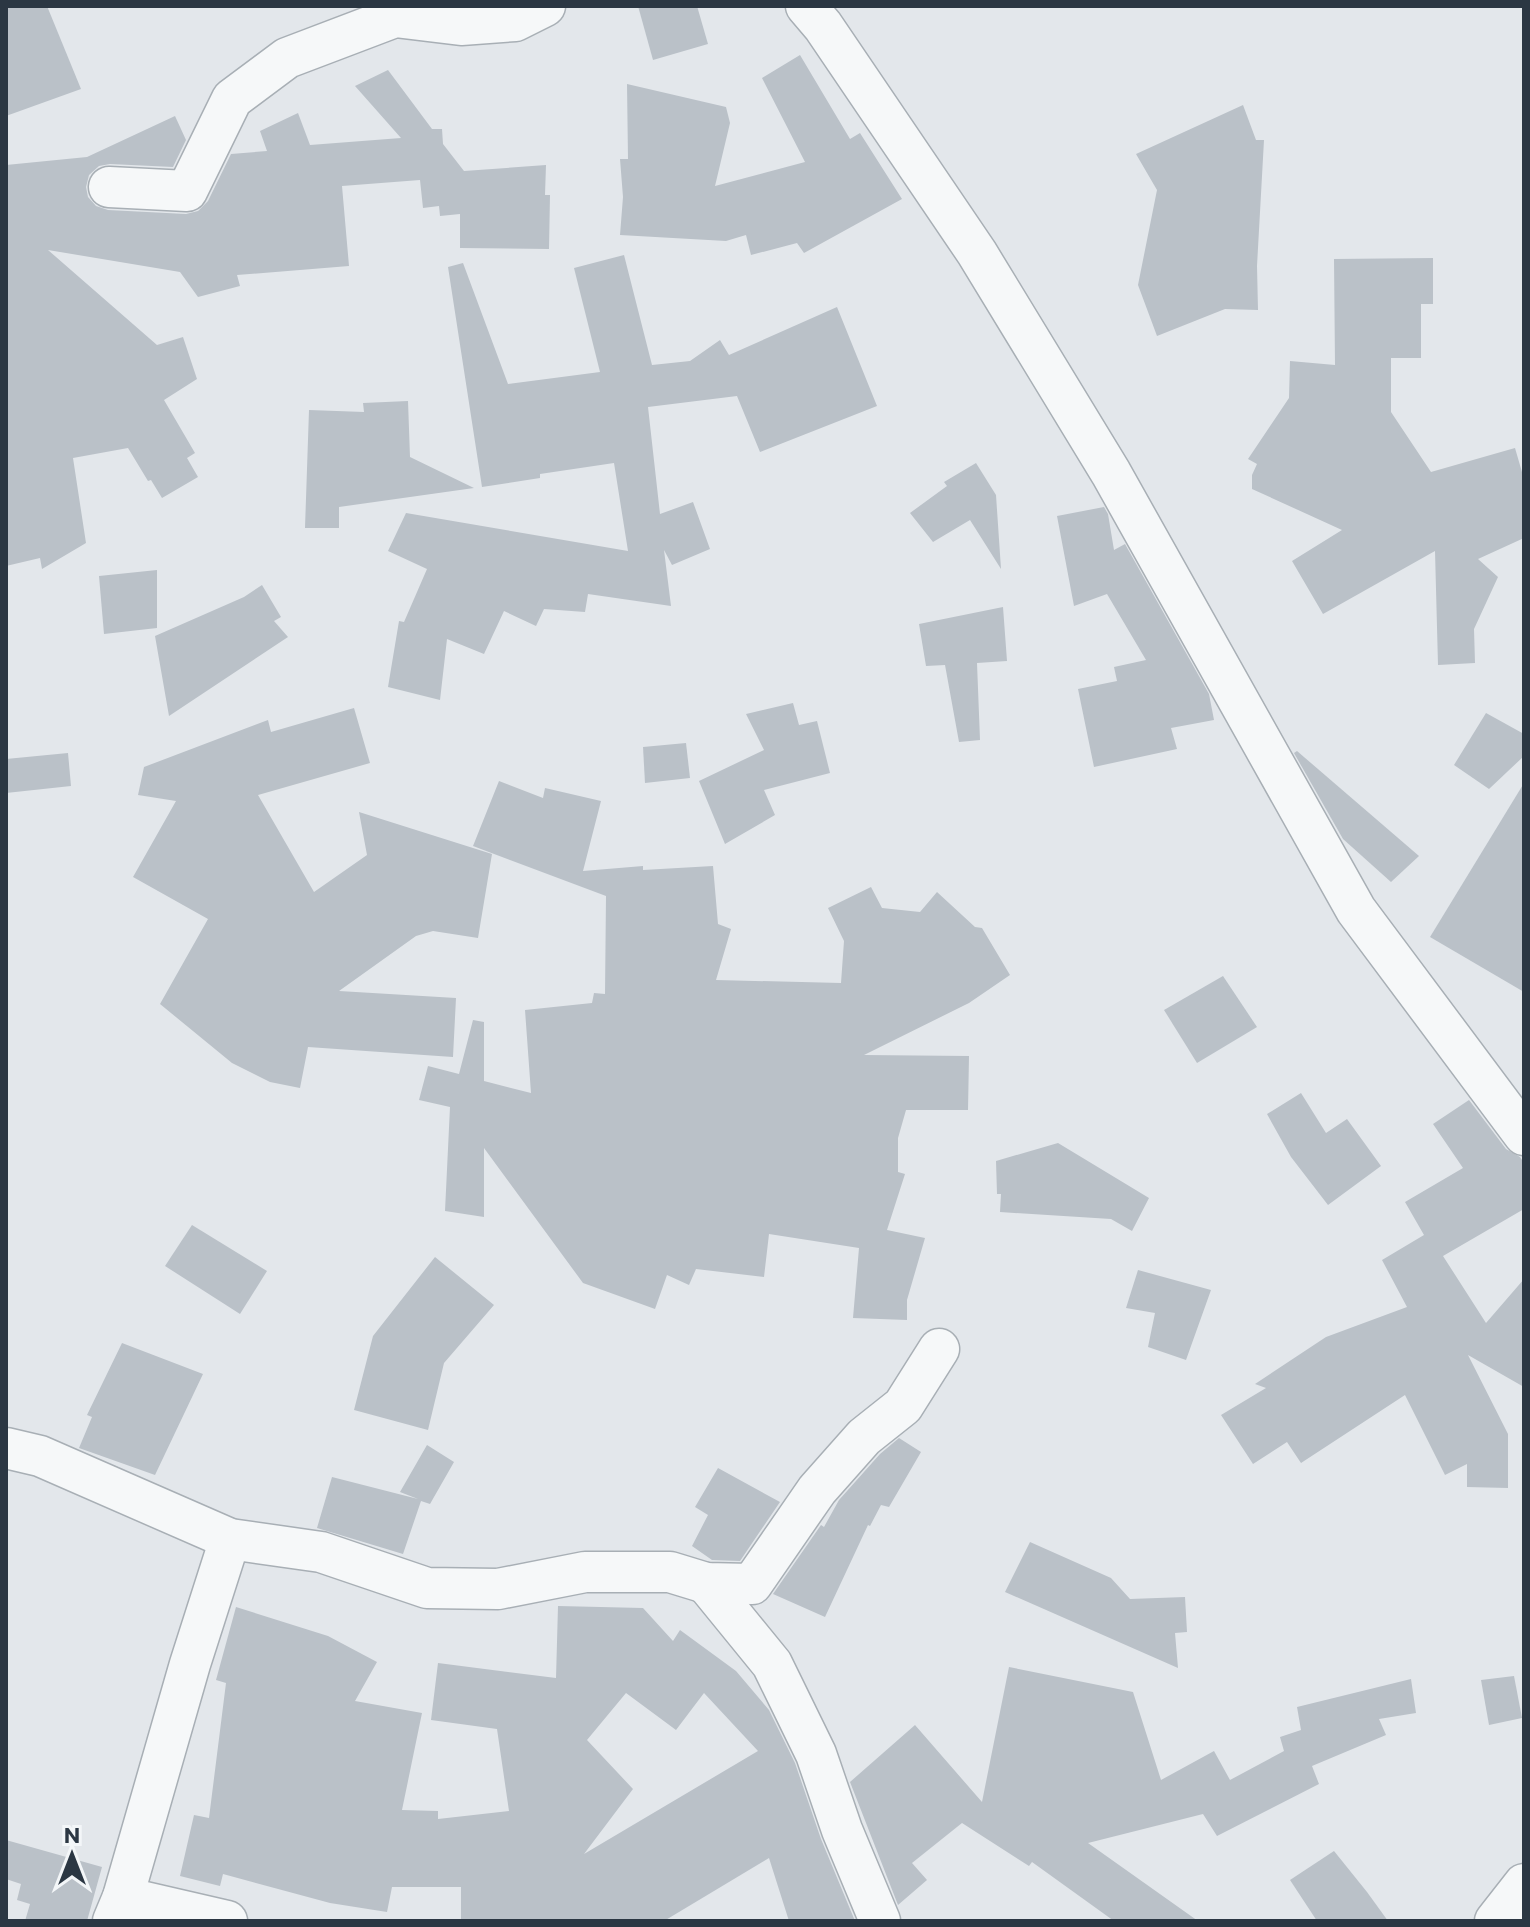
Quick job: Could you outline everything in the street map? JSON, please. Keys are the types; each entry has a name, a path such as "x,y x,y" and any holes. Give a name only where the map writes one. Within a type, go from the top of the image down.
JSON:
{"street":[{"path":"109,187 187,191 232,99 287,58 395,17 461,25 515,21 545,6"},
{"path":"806,6 823,26 993,278 1111,473 1356,910 1524,1135"},
{"path":"6,1448 40,1456 230,1539 321,1552 427,1588 498,1589 585,1572 670,1572 706,1583 752,1584 817,1490 864,1437 903,1406 939,1349"},
{"path":"227,1921 118,1909 230,1539"},
{"path":"706,1583 772,1664 816,1754 842,1830 880,1921"},
{"path":"1495,1921 1524,1884"}],"building":[{"path":"6,6 47,6 81,89 6,116"},
{"path":"638,6 697,6 708,44 653,60"},
{"path":"800,55 850,139 860,133 902,199 804,253 797,243 751,255 746,235 726,241 620,235 623,197 620,159 628,159 627,84 726,107 730,123 715,186 805,162 762,78"},
{"path":"388,70 432,129 442,129 443,144 464,171 546,165 545,195 550,195 549,249 460,248 460,214 440,216 439,206 423,208 420,180 342,186 349,266 237,275 240,286 198,297 180,272 48,250 157,345 183,337 197,379 164,400 195,453 187,458 198,477 162,498 128,448 73,458 86,543 42,569 40,558 6,566 6,165 87,157 175,116 186,140 173,167 99,166 89,175 86,187 88,197 96,206 108,210 186,214 198,211 208,201 231,154 267,151 260,131 298,113 310,145 401,138 355,86"},
{"path":"1243,105 1256,140 1264,140 1257,266 1258,310 1225,309 1157,336 1138,285 1157,190 1136,154"},
{"path":"624,255 652,365 690,361 720,340 729,355 837,307 877,406 760,452 737,396 648,407 660,514 693,502 710,549 672,565 664,550 671,606 588,594 585,612 544,609 536,626 504,611 484,654 447,639 440,700 388,687 399,621 404,622 427,569 388,551 406,513 628,551 614,463 540,474 540,478 482,487 448,267 463,263 508,384 600,372 574,268"},
{"path":"1433,258 1433,304 1421,304 1421,358 1391,358 1391,412 1431,472 1515,448 1524,479 1524,538 1478,559 1498,577 1474,629 1475,663 1438,665 1435,551 1323,614 1292,561 1342,530 1252,489 1252,475 1257,464 1248,459 1289,398 1290,361 1335,365 1334,259"},
{"path":"408,401 410,457 474,488 339,507 339,528 305,528 309,410 364,412 363,403"},
{"path":"976,463 996,495 1001,569 970,520 933,542 910,513 947,486 944,482"},
{"path":"1104,507 1114,550 1125,544 1209,694 1214,720 1171,728 1177,749 1094,767 1078,689 1117,681 1114,667 1146,660 1107,594 1074,606 1057,516"},
{"path":"157,570 157,628 104,634 99,576"},
{"path":"262,585 281,617 274,621 288,637 169,716 155,636 244,597"},
{"path":"1003,607 1007,661 977,663 980,740 959,742 945,665 926,666 919,624"},
{"path":"793,703 799,725 817,721 830,773 764,790 775,815 725,844 699,781 764,750 746,714"},
{"path":"354,708 370,763 258,795 314,892 367,855 359,812 492,854 478,938 433,931 416,936 339,991 456,998 453,1057 308,1047 300,1088 270,1082 232,1063 160,1004 208,919 133,877 176,801 138,795 144,767 268,720 271,732"},
{"path":"1486,713 1524,734 1524,756 1489,789 1454,765"},
{"path":"686,743 690,778 645,783 643,747"},
{"path":"1297,751 1419,856 1391,882 1343,839 1294,753"},
{"path":"68,753 71,786 6,793 6,759"},
{"path":"499,781 543,798 545,788 601,801 583,871 643,866 643,870 713,866 718,924 731,929 716,980 841,983 844,941 828,908 871,887 882,908 920,912 937,892 975,927 982,928 1010,975 969,1003 864,1055 969,1056 968,1110 906,1110 898,1138 898,1172 905,1174 887,1230 925,1238 907,1300 907,1320 853,1318 859,1248 769,1234 764,1277 696,1269 689,1285 667,1275 655,1309 583,1283 484,1148 484,1217 445,1211 450,1107 419,1100 428,1066 459,1074 473,1020 484,1022 484,1081 531,1093 525,1010 592,1003 594,993 605,994 606,896 473,846"},
{"path":"1524,783 1524,992 1430,937"},
{"path":"1223,976 1257,1027 1197,1063 1164,1010"},
{"path":"1301,1093 1326,1133 1347,1119 1381,1166 1328,1205 1291,1157 1267,1114"},
{"path":"1469,1100 1506,1149 1524,1163 1524,1209 1443,1256 1486,1323 1524,1279 1524,1387 1468,1355 1508,1434 1508,1488 1467,1487 1467,1464 1445,1475 1405,1395 1301,1463 1287,1442 1253,1464 1221,1415 1266,1388 1255,1384 1326,1337 1407,1307 1382,1260 1424,1235 1405,1202 1463,1168 1433,1124"},
{"path":"1058,1143 1149,1198 1132,1231 1111,1219 1000,1212 1001,1194 997,1194 996,1161"},
{"path":"192,1225 267,1271 240,1314 165,1266"},
{"path":"435,1257 494,1305 444,1363 428,1430 354,1410 373,1336"},
{"path":"1138,1270 1211,1290 1186,1360 1148,1347 1155,1313 1126,1308"},
{"path":"122,1343 203,1374 155,1475 79,1448 92,1417 87,1415"},
{"path":"899,1438 921,1452 889,1507 881,1505 868,1525 825,1617 773,1594 821,1525 824,1527 839,1500 880,1454"},
{"path":"427,1445 454,1462 430,1504 421,1501 403,1554 317,1528 332,1477 418,1499 400,1492"},
{"path":"718,1468 780,1502 740,1561 712,1560 692,1546 708,1515 695,1507"},
{"path":"1030,1542 1111,1578 1130,1599 1185,1597 1187,1632 1175,1633 1178,1668 1005,1592"},
{"path":"558,1606 643,1608 673,1641 680,1630 736,1671 769,1710 795,1763 821,1839 855,1921 789,1921 769,1858 664,1921 461,1921 461,1887 392,1887 387,1912 330,1903 223,1874 220,1886 180,1876 194,1815 209,1818 226,1683 216,1680 236,1607 328,1636 377,1662 355,1701 422,1713 402,1810 438,1811 438,1819 509,1811 497,1729 431,1720 438,1663 556,1678","holes":["626,1693 676,1730 704,1693 758,1751 584,1854 633,1789 587,1740"]},
{"path":"1009,1667 1133,1692 1161,1780 1214,1751 1230,1780 1284,1751 1280,1737 1301,1730 1297,1707 1411,1679 1416,1713 1379,1719 1386,1735 1312,1766 1319,1784 1217,1836 1203,1814 1088,1843 1198,1921 1114,1921 1032,1862 1029,1866 962,1823 912,1863 927,1880 898,1905 850,1782 915,1725 982,1802"},
{"path":"1514,1676 1522,1718 1489,1725 1481,1680"},
{"path":"6,1840 102,1867 87,1921 25,1921 30,1904 17,1900 21,1884 6,1879"},
{"path":"1334,1851 1388,1921 1317,1921 1290,1880"}]}
